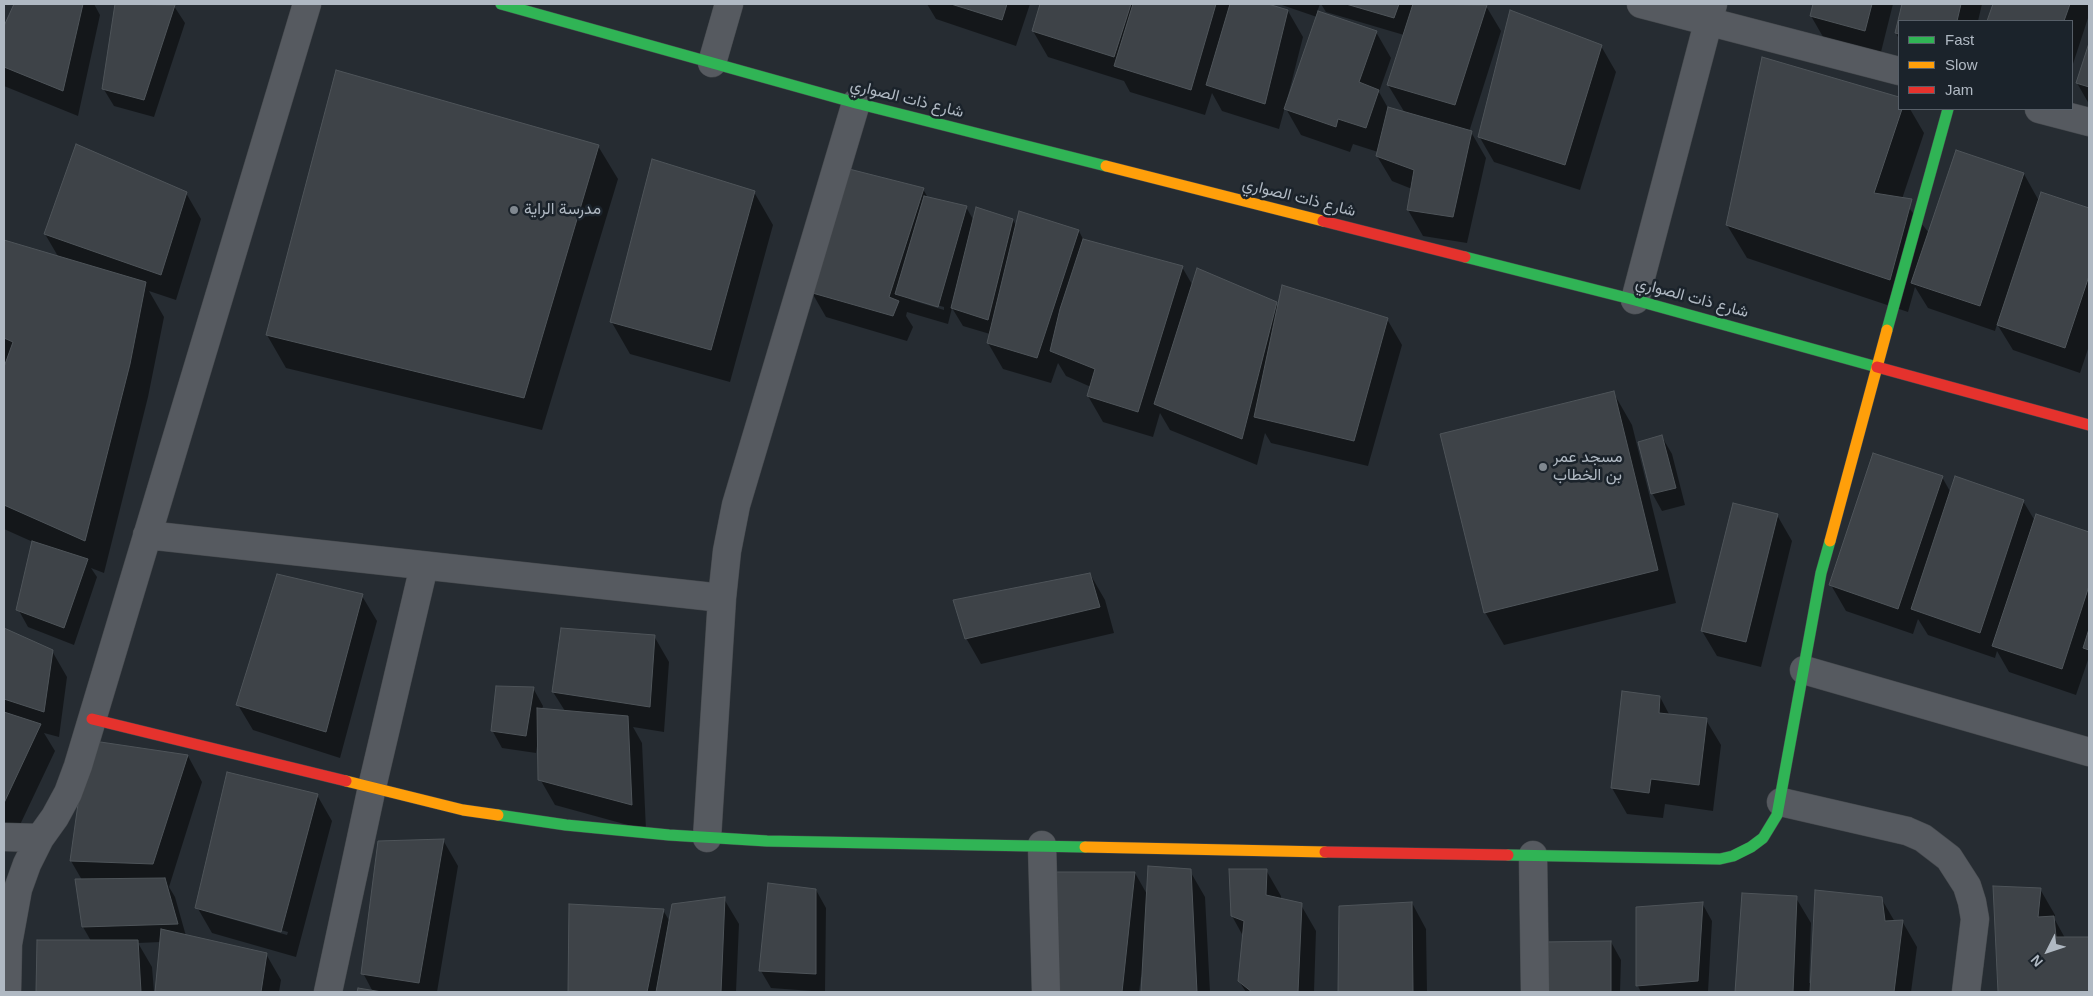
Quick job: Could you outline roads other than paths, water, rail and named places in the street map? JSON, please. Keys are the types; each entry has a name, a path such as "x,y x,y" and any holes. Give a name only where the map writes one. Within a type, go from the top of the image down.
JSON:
{"street":[{"path":"7,992 8,944 18,889 27,864 40,838 55,817 68,793 148,535 306,4"},
{"name":"شارع ذات الصواري","path":"501,4 529,8 712,63 856,103 1635,300 2089,424"},
{"path":"712,63 729,4"},
{"path":"1641,4 1711,13 1898,71"},
{"path":"1635,300 1711,13"},
{"path":"707,838 722,598 727,551 736,505 856,103"},
{"path":"92,719 463,810 566,825 707,838 767,841 1720,859 1733,856 1751,847 1763,838 1770,828 1780,802 1811,620 1821,573 1880,366 1948,110"},
{"path":"2043,110 2089,122"},
{"path":"148,535 722,598"},
{"path":"328,992 372,787 424,566"},
{"path":"1804,670 2089,752"},
{"path":"1780,802 1907,831 1923,838 1949,858 1967,886 1972,902 1974,919 1966,992"},
{"path":"4,837 40,838"},
{"path":"1042,845 1046,992"},
{"path":"1533,855 1535,992"}],"place":[{"name":"مدرسة الراية","path":"514,210"},
{"name":"مسجد عمر بن الخطاب","path":"1543,467"}]}
